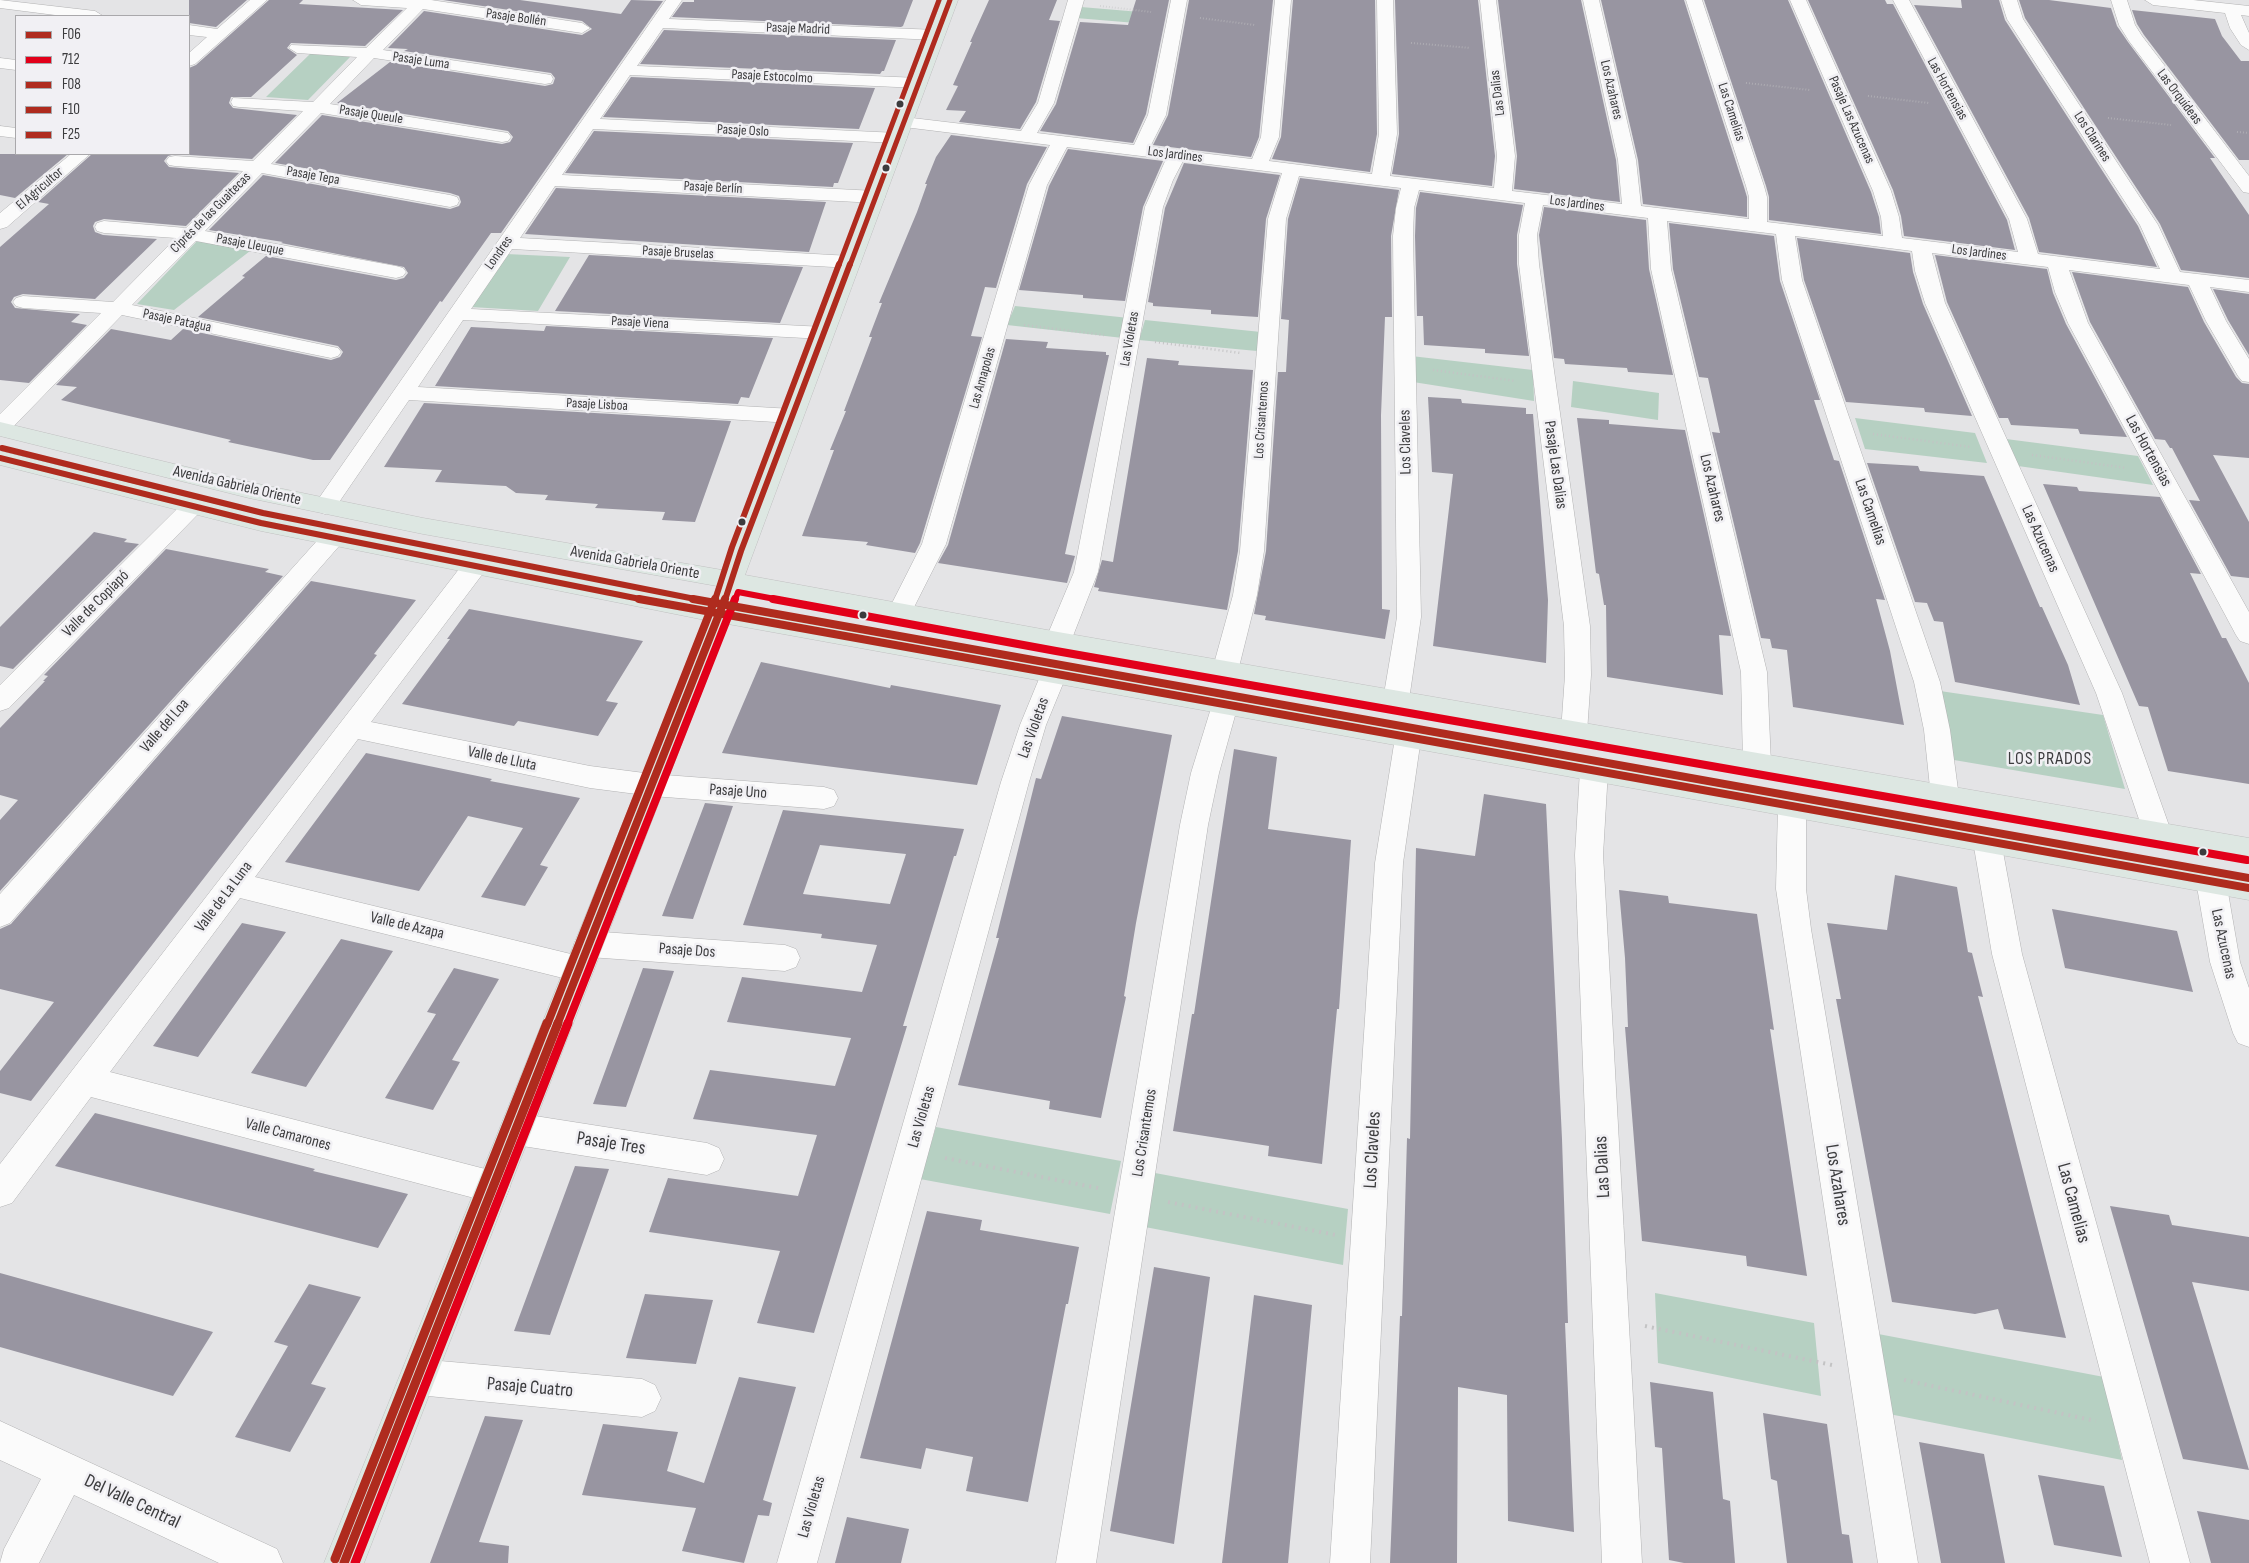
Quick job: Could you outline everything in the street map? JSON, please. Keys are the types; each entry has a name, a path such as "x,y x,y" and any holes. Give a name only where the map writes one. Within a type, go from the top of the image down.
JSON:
{"main road":[{"path":"344,1563 720,614 792,416 950,0"},
{"name":"Avenida Gabriela Oriente","path":"0,428 325,506 1058,642 2249,850"},
{"name":"Avenida Gabriela Oriente","path":"0,459 192,507 332,538 720,614 2249,888"}],"street":[{"path":"190,60 259,0"},
{"name":"Pasaje Bollén","path":"361,0 421,2 582,28"},
{"name":"Londres","path":"325,506 674,0"},
{"path":"1026,137 1046,103 1076,0"},
{"path":"1139,150 1158,114 1180,0"},
{"path":"1258,165 1270,137 1283,0"},
{"path":"1380,180 1388,134 1385,0"},
{"name":"Las Dalias","path":"1488,0 1506,156 1504,190"},
{"name":"Los Azahares","path":"1591,0 1627,160 1661,269 1754,672 1757,764"},
{"name":"Las Camelias","path":"1694,0 1755,186 1758,197 1758,226"},
{"name":"Pasaje Las Azucenas","path":"1798,0 1882,191 1890,217 1893,243"},
{"name":"Las Hortensias","path":"1900,0 2018,219 2030,260"},
{"name":"Los Clarines","path":"2008,0 2015,19 2149,225 2173,277"},
{"name":"Las Orquídeas","path":"2119,0 2127,25 2135,38 2249,188"},
{"path":"2153,0 2249,11"},
{"name":"Ciprés de las Guaitecas","path":"0,428 421,2"},
{"path":"0,3 88,15"},
{"path":"2231,9 2238,28 2249,45"},
{"name":"Pasaje Madrid","path":"658,23 937,35"},
{"path":"190,30 220,34"},
{"name":"Pasaje Luma","path":"297,48 370,53 544,79"},
{"path":"0,63 15,65"},
{"name":"Pasaje Estocolmo","path":"626,70 919,83"},
{"name":"Pasaje Queule","path":"239,102 317,107 502,137"},
{"name":"Pasaje Oslo","path":"588,124 901,130"},
{"path":"0,130 15,133"},
{"name":"Los Jardines","path":"901,130 1026,137 1411,184 1504,190 1534,199 2249,286"},
{"name":"Las Amapolas","path":"899,613 934,544 1038,185 1061,141"},
{"name":"El Agricultor","path":"0,223 8,208 80,155"},
{"name":"Las Violetas","path":"1058,642 1086,572 1154,207 1164,180 1177,155"},
{"name":"Pasaje Tepa","path":"175,161 258,167 450,201"},
{"name":"Los Crisantemos","path":"1225,671 1245,595 1252,551 1277,219 1292,169"},
{"name":"Pasaje Berlín","path":"549,180 876,197"},
{"name":"Los Claveles","path":"1396,700 1409,617 1403,221 1411,184"},
{"name":"Pasaje Las Dalias","path":"1534,199 1528,248 1577,626 1578,667 1574,732"},
{"name":"Pasaje Lleuque","path":"104,227 191,234 396,272"},
{"name":"Las Camelias","path":"1785,230 1792,280 1927,682 1937,730 1946,797"},
{"name":"Pasaje Bruselas","path":"506,243 851,262"},
{"name":"Las Azucenas","path":"1921,246 1925,271 1935,303 2109,693 2158,834"},
{"name":"Las Hortensias","path":"2057,263 2065,292 2078,323 2249,635"},
{"path":"2197,280 2216,321 2249,376"},
{"name":"Pasaje Patagua","path":"23,302 117,308 331,352"},
{"name":"Pasaje Viena","path":"457,314 824,333"},
{"name":"Pasaje Lisboa","path":"402,393 792,416"},
{"name":"Valle de Copiapó","path":"0,700 192,507"},
{"name":"Valle del Loa","path":"0,914 332,538"},
{"name":"Valle de La Luna","path":"0,1191 475,566"},
{"name":"Las Violetas","path":"797,1563 1015,782 1033,724 1054,674"},
{"name":"Los Crisantemos","path":"1076,1563 1194,825 1205,773 1225,704"},
{"name":"Valle de Lluta","path":"352,728 590,777 652,786"},
{"name":"Los Claveles","path":"1350,1563 1389,863 1396,806 1408,738"},
{"name":"Las Dalias","path":"1594,770 1589,854 1590,888 1622,1563"},
{"name":"Pasaje Uno","path":"652,786 824,798"},
{"name":"Los Azahares","path":"1792,806 1791,888 1796,929 1898,1563"},
{"name":"Las Camelias","path":"1987,841 2007,954 2170,1563"},
{"name":"Las Azucenas","path":"2211,881 2225,962 2249,1033"},
{"name":"Valle de Azapa","path":"234,884 584,956"},
{"name":"Pasaje Dos","path":"584,956 785,958"},
{"name":"Valle Camarones","path":"84,1080 493,1188"},
{"name":"Pasaje Tres","path":"516,1129 707,1159"},
{"name":"Pasaje Cuatro","path":"418,1377 642,1398"},
{"name":"Del Valle Central","path":"0,1440 263,1563"},
{"path":"18,1563 66,1471"}],"path":[{"path":"1386,41 1494,50"},
{"path":"2078,115 2249,133"},
{"path":"1405,366 1545,384"}],"green space":[{"path":"1081,7 1164,14 1160,25 1076,18"},
{"path":"311,53 352,55 308,100 266,97"},
{"path":"197,241 250,251 174,310 137,304"},
{"path":"506,254 570,257 538,311 471,307"},
{"path":"1015,306 1129,318 1123,338 1007,325"},
{"path":"1145,320 1261,332 1257,351 1139,340"},
{"path":"1411,356 1533,370 1534,401 1413,382"},
{"path":"1573,381 1659,393 1658,420 1571,407"},
{"path":"1855,418 1975,433 1987,463 1865,449"},
{"path":"2006,439 2138,456 2153,485 2018,466"},
{"path":"1940,691 2103,715 2125,789 1954,760"},
{"path":"936,1127 1121,1161 1110,1214 920,1179"},
{"path":"1155,1173 1348,1209 1343,1265 1145,1227"},
{"path":"1655,1293 1814,1323 1821,1396 1658,1363"},
{"path":"1873,1333 2104,1377 2122,1460 1884,1413"}],"building":[{"path":"189,0 247,0 216,27 190,23"},
{"path":"269,0 303,0 299,4 403,10 365,46 291,43 287,48 297,55 251,97 231,97 229,103 233,108 297,115 252,159 190,155 190,68 196,65"},
{"path":"443,0 520,0 621,14 631,0 663,1 501,233 491,233 442,302 440,301 330,460 313,460 228,442 231,440 61,400 77,387 56,385 111,329 171,340 183,329 331,360 340,357 343,352 338,346 198,317 245,277 242,276 266,256 396,280 404,278 408,273 404,267 281,243 283,242 209,230 263,175 450,209 459,206 461,202 459,196 450,193 275,163 322,115 502,144 510,142 513,137 508,131 337,103 390,62 545,86 553,84 555,78 551,73 404,51 408,49 388,48 424,11 582,35 592,29 582,21"},
{"path":"694,0 913,0 901,27 672,17 683,2 694,2"},
{"path":"989,0 1057,0 1049,20 1060,21 1036,102 1020,129 959,122 966,111 946,110 958,86 953,85"},
{"path":"1136,0 1169,0 1146,114 1133,143 1040,131 1056,104 1080,22 1128,25"},
{"path":"1189,0 1273,0 1259,137 1251,157 1153,145 1168,115"},
{"path":"1293,0 1375,0 1377,134 1370,172 1272,159 1281,137"},
{"path":"1395,0 1478,0 1495,156 1492,186 1392,174 1399,134"},
{"path":"1498,0 1581,0 1616,160 1620,202 1514,189 1517,156"},
{"path":"1601,0 1684,0 1747,197 1747,217 1643,204 1638,160"},
{"path":"1704,0 1788,0 1871,192 1879,217 1881,234 1769,220 1769,197 1766,186"},
{"path":"1808,0 1885,0 1887,4 1893,4 2007,220 2015,250 1904,236 1901,216 1893,190"},
{"path":"1961,0 1999,0 2005,20 2138,226 2157,267 2039,252 2029,218 1914,5 1962,8"},
{"path":"2019,0 2049,0 2111,8 2117,26 2215,158 2210,158 2249,215 2249,278 2181,270 2160,224 2025,18"},
{"path":"2132,10 2215,19 2222,36 2241,61 2249,61 2249,160 2239,160 2144,35 2137,24"},
{"path":"664,30 896,40 884,71 880,74 640,64"},
{"path":"631,77 875,88 859,129 603,117"},
{"path":"594,131 853,143 838,183 834,183 833,187 565,173"},
{"path":"951,135 1047,147 1027,184 996,288 985,287 971,336 982,337 920,543 915,553 866,545 868,542 802,536 834,450 830,450 872,337 869,337 882,303 879,303 917,212 927,184 925,184 936,157"},
{"path":"1068,149 1163,161 1143,207 1125,301 1083,298 1083,295 1019,290 1049,186"},
{"path":"0,154 67,155 15,198 0,195"},
{"path":"91,155 172,155 164,161 169,167 239,173 186,226 104,219 95,222 93,226 95,232 103,235 157,239 95,299 23,294 14,297 11,302 15,308 80,314 71,322 87,325 29,383 0,380 0,247 49,204 38,202"},
{"path":"1184,163 1280,175 1266,219 1258,317 1211,314 1211,310 1153,306 1153,303 1148,302 1165,208"},
{"path":"1300,178 1399,190 1391,236 1392,317 1385,317 1381,415 1382,609 1390,610 1385,639 1265,620 1266,616 1254,614 1266,551 1278,372 1286,372 1289,320 1281,319 1288,219"},
{"path":"556,188 826,202 809,252 525,234"},
{"path":"1420,192 1523,205 1517,235 1517,264 1529,356 1485,353 1485,349 1424,345 1423,316 1417,316 1415,236 1416,208"},
{"path":"1544,207 1646,220 1649,269 1673,375 1628,372 1627,368 1565,364 1564,359 1554,358 1539,235"},
{"path":"1669,223 1774,236 1780,281 1820,400 1814,400 1834,460 1839,461 1885,600 1876,599 1890,651 1904,725 1793,707 1787,650 1772,648 1770,639 1761,638 1712,432 1720,433 1708,378 1699,377 1673,269"},
{"path":"1797,238 1910,253 1913,272 1923,304 1972,416 1925,412 1924,408 1846,402 1804,280"},
{"path":"589,255 803,267 780,323 555,311"},
{"path":"1935,255 2047,269 2053,293 2066,324 2127,437 2080,434 2078,429 2011,425 2008,418 1999,418 1947,302"},
{"path":"2072,272 2188,287 2204,322 2236,377 2242,383 2249,384 2249,458 2213,455 2249,522 2249,578 2231,576 2189,500 2200,501 2172,448 2170,448 2165,440 2155,439 2090,322"},
{"path":"2213,289 2249,294 2249,355 2228,320"},
{"path":"546,326 773,338 749,398 741,397 738,404 435,386 471,327 544,331"},
{"path":"1006,339 1048,342 1046,348 1106,352 1106,355 1109,355 1065,554 1075,556 1067,583 938,563 948,545"},
{"path":"1147,358 1179,361 1178,365 1253,370 1238,551 1227,610 1098,591 1099,588 1094,587 1102,560 1113,562"},
{"path":"1428,397 1461,399 1462,403 1526,408 1526,414 1533,414 1548,600 1546,663 1433,646 1453,474 1432,472"},
{"path":"424,403 731,421 695,522 662,520 665,512 595,508 598,504 545,500 548,495 516,493 506,486 435,482 442,470 384,467"},
{"path":"1577,418 1609,420 1609,424 1685,430 1731,636 1719,635 1723,695 1607,677 1606,605 1604,605 1599,574 1596,573"},
{"path":"1867,463 1918,466 1920,471 1984,476 2040,607 2042,607 2068,665 2080,705 1955,682 1943,622 1934,621 1927,603 1915,602"},
{"path":"2043,484 2077,487 2079,491 2160,497 2201,574 2190,573 2222,638 2226,638 2249,683 2249,784 2168,771 2148,707 2139,706"},
{"path":"94,532 127,539 124,542 139,544 13,669 0,666 0,627"},
{"path":"166,549 269,569 265,572 283,576 0,891 0,820 18,800 0,795 0,728 45,681 43,681 48,676 44,675"},
{"path":"311,581 416,600 374,654 377,655 31,1101 0,1093 0,1071 54,1002 0,989 0,929 11,924"},
{"path":"469,609 643,641 606,701 618,703 598,736 518,721 514,726 402,704 450,639 447,639"},
{"path":"761,662 890,688 891,685 1001,705 977,785 722,753"},
{"path":"1062,716 1172,735 1136,923 1124,996 1126,997 1101,1118 1049,1109 1050,1101 958,1085 999,938 996,938 1036,778 1041,779"},
{"path":"1234,749 1277,757 1268,829 1351,840 1339,1009 1337,1009 1322,1164 1268,1156 1269,1146 1173,1131 1192,1014 1194,1014"},
{"path":"366,753 492,779 490,781 580,798 540,865 548,867 525,906 481,897 523,828 468,816 419,891 285,862"},
{"path":"1484,794 1546,804 1562,1139 1568,1323 1565,1323 1574,1532 1508,1521 1507,1395 1458,1387 1457,1563 1390,1563 1400,1316 1402,1316 1407,1138 1410,1139 1416,848 1475,856"},
{"path":"705,803 733,806 693,919 662,916"},
{"path":"783,810 964,829 956,856 954,856 903,1026 907,1026 814,1333 757,1323 780,1251 649,1232 668,1178 798,1196 817,1135 693,1119 710,1070 835,1086 851,1038 727,1022 742,977 862,992 877,945 821,938 822,934 743,925","holes":["820,845 906,854 890,904 803,894"]},
{"path":"1895,875 1957,887 1968,952 1972,953 1983,997 1978,996 2066,1338 2004,1329 1998,1309 1975,1314 1892,1302 1836,999 1841,999 1827,923 1887,930"},
{"path":"1619,890 1668,896 1669,903 1757,914 1774,1030 1770,1029 1807,1276 1747,1266 1746,1256 1642,1241 1625,1027 1628,1027 1625,958"},
{"path":"2052,909 2177,931 2193,992 2065,968"},
{"path":"242,923 286,932 198,1057 153,1046"},
{"path":"341,939 393,951 306,1087 251,1073"},
{"path":"454,968 499,979 452,1060 460,1062 433,1110 385,1098 436,1014 427,1012"},
{"path":"643,968 674,971 626,1107 593,1104"},
{"path":"95,1113 315,1169 313,1171 408,1194 378,1248 55,1166"},
{"path":"575,1166 609,1169 550,1335 514,1331"},
{"path":"2110,1206 2169,1215 2172,1225 2249,1237 2249,1291 2192,1282 2249,1470 2183,1459"},
{"path":"927,1211 982,1220 980,1230 1079,1247 1068,1304 1066,1304 1028,1502 966,1491 973,1457 926,1448 921,1469 860,1458"},
{"path":"1154,1267 1210,1277 1174,1544 1110,1531"},
{"path":"0,1273 213,1332 173,1396 0,1347"},
{"path":"309,1284 361,1297 311,1384 326,1388 290,1452 235,1437 288,1346 274,1342"},
{"path":"645,1294 713,1300 696,1364 626,1358"},
{"path":"1254,1295 1312,1305 1288,1563 1222,1563"},
{"path":"739,1377 796,1387 763,1500 772,1503 769,1516 758,1515 744,1563 682,1551 696,1508 582,1495 603,1424 678,1432 667,1471 704,1483"},
{"path":"1650,1382 1713,1392 1723,1499 1730,1501 1735,1563 1684,1563 1669,1560 1662,1448 1655,1447"},
{"path":"1763,1413 1827,1424 1842,1534 1849,1535 1853,1563 1787,1563 1777,1481 1771,1479"},
{"path":"485,1416 523,1420 479,1542 509,1546 508,1563 430,1563"},
{"path":"1919,1442 1984,1454 2005,1563 1941,1563"},
{"path":"2038,1475 2104,1486 2122,1557 2054,1545"},
{"path":"2197,1511 2249,1520 2249,1563 2211,1563"},
{"path":"847,1517 909,1529 901,1563 835,1563"}],"transit line":[{"name":"F25","path":"335,1559 711,611 732,547 939,0"},
{"name":"F10","path":"344,1563 720,614 741,551 950,0"},
{"name":"F08","path":"2,448 263,513 673,595 2249,878"},
{"name":"F06","path":"0,458 261,523 671,605 2249,888"},
{"name":"712","path":"355,1563 738,592 1056,651 2247,860"}],"district":[{"name":"LOS PRADOS","path":"2050,759"}]}
